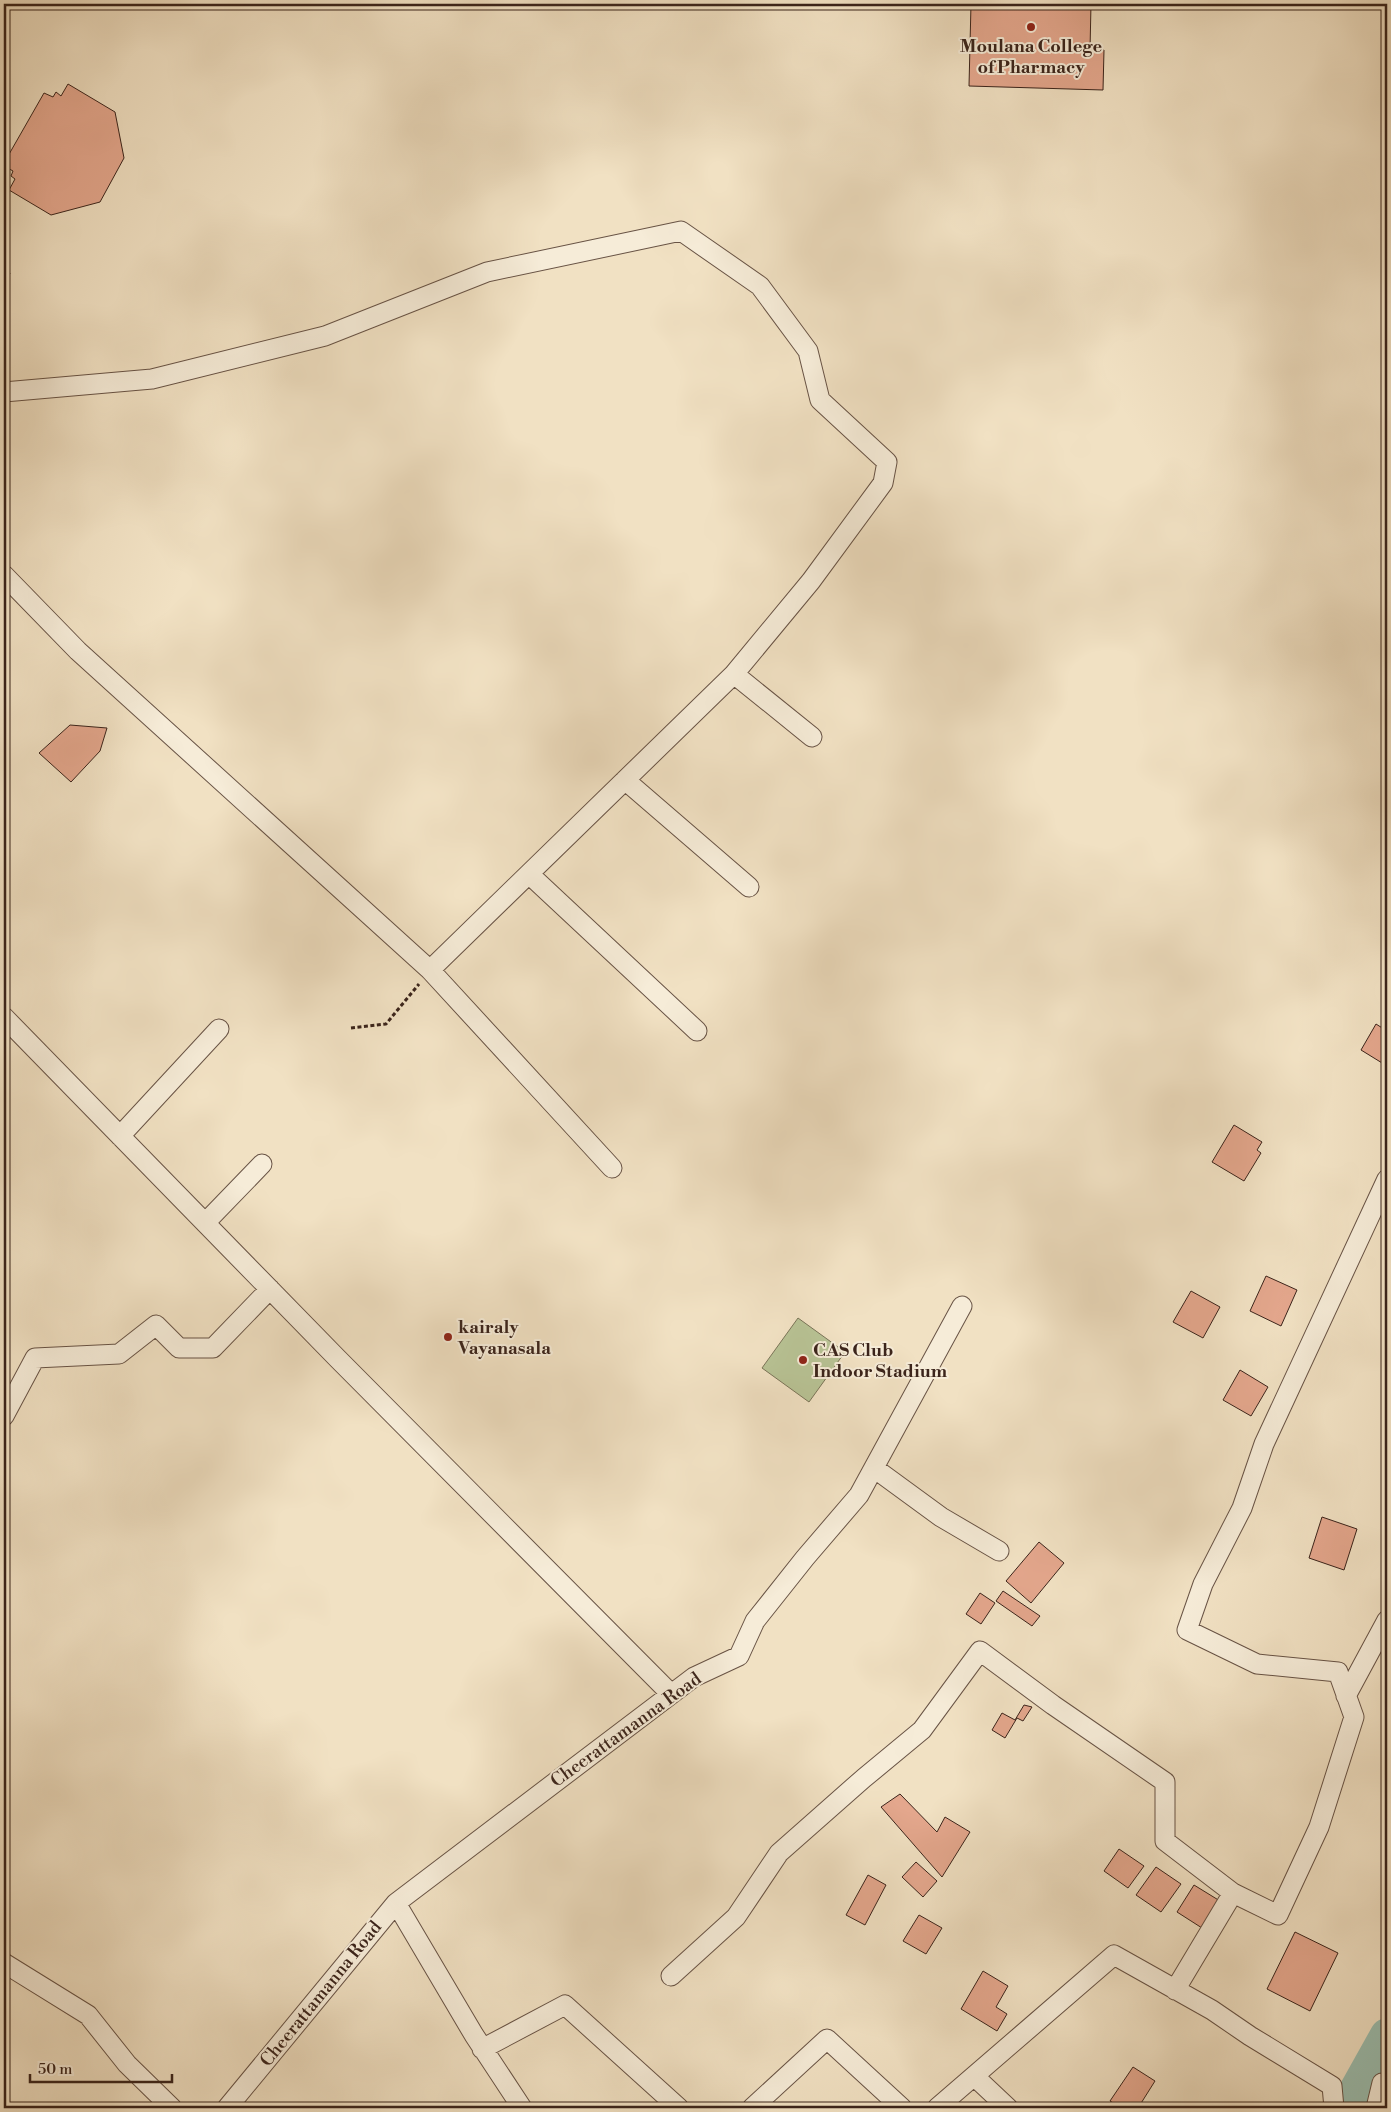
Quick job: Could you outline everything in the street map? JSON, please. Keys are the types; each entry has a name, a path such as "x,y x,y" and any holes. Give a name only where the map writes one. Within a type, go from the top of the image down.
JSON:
{"street":[{"path":"4,392 152,380 325,336 487,272 681,231 760,286 808,351 820,400 887,462 883,483 811,581 734,674 430,970"},
{"path":"4,575 78,651 430,970 612,1168"},
{"path":"734,674 812,737"},
{"path":"625,780 749,887"},
{"path":"530,874 697,1031"},
{"path":"4,1018 671,1694"},
{"path":"120,1136 220,1029"},
{"path":"205,1223 262,1164"},
{"path":"670,1976 736,1917 778,1853 922,1730 980,1652 1165,1782 1164,1841 1233,1893 1278,1915 1320,1827 1354,1718 1338,1672 1257,1664 1187,1630 1203,1584 1242,1508 1264,1444 1387,1179"},
{"path":"4,1416 35,1358 119,1354 156,1325 179,1348 213,1348 270,1289"},
{"name":"Cheerattamanna Road","path":"227,2108 396,1903 694,1676 738,1656 756,1621 805,1558 859,1495 962,1306"},
{"path":"874,1468 941,1517 999,1551"},
{"path":"1346,1696 1387,1620"},
{"path":"1175,1990 1233,1893"},
{"path":"396,1903 482,2048 522,2108"},
{"path":"937,2108 1114,1955 1212,2010 1250,2036 1332,2086 1334,2108"},
{"path":"4,1963 88,2015 127,2064 172,2108"},
{"path":"482,2048 565,2004 679,2108"},
{"path":"752,2108 827,2039 902,2108"},
{"path":"974,2076 1008,2108"},
{"path":"1376,2108 1382,2083 1387,2083"}],"path":[{"path":"351,1028 386,1024 430,970"}],"green space":[{"name":"CAS Club Indoor Stadium","path":"798,1318 845,1352 809,1402 762,1368"}],"building":[{"name":"Moulana College of Pharmacy","path":"971,4 1091,4 1090,50 1104,50 1103,90 969,86"},
{"path":"68,84 115,112 124,158 100,202 51,215 9,190 15,179 11,176 13,171 4,166 4,163 44,93 53,97 56,92 61,96"},
{"path":"4,270 10,273 4,287"},
{"path":"70,725 107,728 100,751 71,782 39,753"},
{"path":"1376,1024 1387,1031 1387,1066 1361,1050"},
{"path":"1234,1125 1262,1142 1257,1150 1261,1153 1244,1181 1212,1162"},
{"path":"1266,1276 1297,1290 1281,1326 1250,1311"},
{"path":"1191,1291 1220,1307 1203,1338 1173,1322"},
{"path":"1240,1370 1268,1387 1251,1416 1223,1400"},
{"path":"1322,1517 1357,1529 1344,1570 1309,1558"},
{"path":"1039,1542 1064,1563 1031,1603 1006,1581"},
{"path":"1003,1591 1040,1616 1032,1626 996,1601"},
{"path":"980,1593 995,1603 981,1624 966,1614"},
{"path":"1024,1705 1032,1707 1023,1721 1017,1718 1005,1738 992,1730 1002,1713 1015,1720"},
{"path":"900,1794 937,1832 945,1817 970,1832 942,1877 881,1807"},
{"path":"1119,1849 1144,1866 1128,1888 1104,1871"},
{"path":"916,1862 937,1881 923,1897 902,1877"},
{"path":"1156,1867 1181,1884 1161,1912 1136,1895"},
{"path":"868,1875 886,1885 865,1925 846,1915"},
{"path":"1194,1885 1220,1901 1202,1928 1177,1912"},
{"path":"919,1915 942,1928 926,1954 903,1941"},
{"path":"1295,1932 1338,1953 1310,2011 1267,1989"},
{"path":"983,1971 1008,1986 996,2007 1007,2014 997,2031 961,2009"},
{"path":"1133,2067 1155,2081 1138,2108 1122,2108 1110,2101"}],"waterway":[{"path":"1349,2108 1354,2094 1387,2035"}],"place":[{"name":"Moulana College of Pharmacy","path":"1031,27"},
{"name":"kairaly Vayanasala","path":"448,1337"},
{"name":"CAS Club Indoor Stadium","path":"803,1360"}]}
